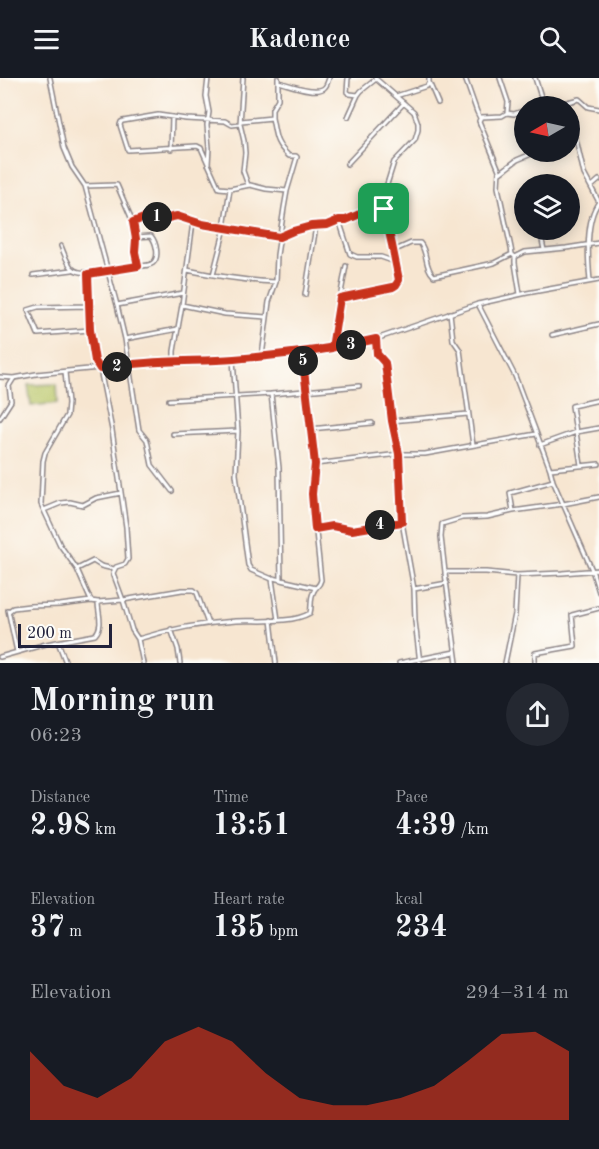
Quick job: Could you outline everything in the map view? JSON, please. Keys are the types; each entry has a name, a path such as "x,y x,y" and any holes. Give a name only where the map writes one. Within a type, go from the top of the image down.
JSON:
{"street":[{"path":"50,78 66,154 85,186 117,305 125,339 139,430 147,440 152,465 172,491"},
{"path":"208,78 206,96 209,112 208,165"},
{"path":"243,78 241,123 245,153 243,171 248,185"},
{"path":"262,356 266,317 276,282 279,237 296,156 289,156 278,144 272,109 278,99 278,80 318,91 325,87 328,78"},
{"path":"348,78 347,92 358,95"},
{"path":"340,298 393,287 399,280 382,197 394,162 415,141 418,123 414,112 376,78 361,90 348,117"},
{"path":"465,78 500,173 498,187 514,255 520,294"},
{"path":"500,78 508,102 507,113"},
{"path":"535,78 541,96"},
{"path":"396,96 425,87 429,80"},
{"path":"429,80 438,103"},
{"path":"580,100 588,107 599,109"},
{"path":"347,164 404,103"},
{"path":"480,118 504,116 507,113 514,114"},
{"path":"272,117 232,125 223,121 159,115 123,121 120,125 128,150 199,147 203,150 219,188 230,189 248,185 287,191"},
{"path":"171,148 172,117"},
{"path":"580,156 584,174 599,202 592,216 588,246 590,281"},
{"path":"500,173 514,162"},
{"path":"592,186 599,180"},
{"path":"85,186 117,185 133,222 138,266"},
{"path":"213,275 225,228 230,189"},
{"path":"133,222 149,216 163,219 177,216 193,222 279,237 293,231 327,225 362,213 384,209"},
{"path":"339,220 350,254 357,257 381,257 395,262"},
{"path":"174,362 193,222"},
{"path":"305,296 316,226"},
{"path":"33,275 74,270 88,274 150,265 153,263 156,247 154,239 151,236 136,237"},
{"path":"542,240 543,250"},
{"path":"393,251 411,243 420,243 424,247 430,272 434,276 496,262 525,252 599,243"},
{"path":"61,246 70,267 74,270"},
{"path":"332,348 346,266"},
{"path":"187,270 255,281 276,282"},
{"path":"77,569 93,561 101,566 114,569 127,562 128,559 126,527 112,430 90,330 88,274"},
{"path":"0,377 14,378 174,362 302,353 376,339 478,304 599,280"},
{"path":"117,305 183,293"},
{"path":"478,304 515,376 553,481 592,570 599,592"},
{"path":"182,305 225,314 266,317"},
{"path":"89,306 38,307 28,310 38,334 90,330"},
{"path":"450,313 453,340 460,350 473,445"},
{"path":"552,335 599,324"},
{"path":"125,339 178,329"},
{"path":"376,339 377,354 385,363 392,421 399,454 402,522 414,589 420,661"},
{"path":"138,639 171,629 208,624 299,618 312,610 312,594 320,585 321,580 312,494 315,464 302,353"},
{"path":"233,359 238,431 236,474 248,565 251,570 271,578 316,588"},
{"path":"65,372 67,415 45,453 41,496 44,510 60,545 77,569 91,601"},
{"path":"0,418 11,401 9,386 14,378"},
{"path":"169,400 307,392 359,386"},
{"path":"271,394 279,468 281,580"},
{"path":"581,465 572,406 599,400"},
{"path":"392,421 468,414"},
{"path":"310,429 372,423"},
{"path":"540,445 576,432 599,428"},
{"path":"173,434 238,431"},
{"path":"315,464 399,454 425,454 536,434"},
{"path":"550,469 599,464"},
{"path":"513,511 510,493 553,481"},
{"path":"44,510 65,502 83,505 96,498 121,494"},
{"path":"457,663 441,537 442,524 462,518 487,517 599,497"},
{"path":"315,529 332,526 352,530 402,522"},
{"path":"114,569 113,573 132,630 138,639 143,663"},
{"path":"445,572 534,575 599,570"},
{"path":"505,663 515,614 517,575"},
{"path":"271,578 278,620"},
{"path":"414,589 447,583"},
{"path":"17,652 8,610 13,608 123,600 194,590 208,624"},
{"path":"0,657 94,635 101,623 98,602"},
{"path":"535,663 535,653 575,646 572,615 599,608"},
{"path":"271,620 276,663"},
{"path":"171,629 180,663"},
{"path":"58,642 66,663"},
{"path":"399,663 420,661 454,652"}],"green space":[{"path":"57,384 58,403 31,406 28,385"}],"route":[{"path":"384,209 362,213 327,225 311,226 279,237 202,224 177,216 163,219 149,216 133,222 138,266 88,274 90,330 95,361 100,369 302,353 332,348 376,339 377,354 385,363 392,421 399,454 402,522 352,530 337,526 315,529 312,494 315,464 302,353 332,348 340,298 393,287 398,282 384,209"}]}
